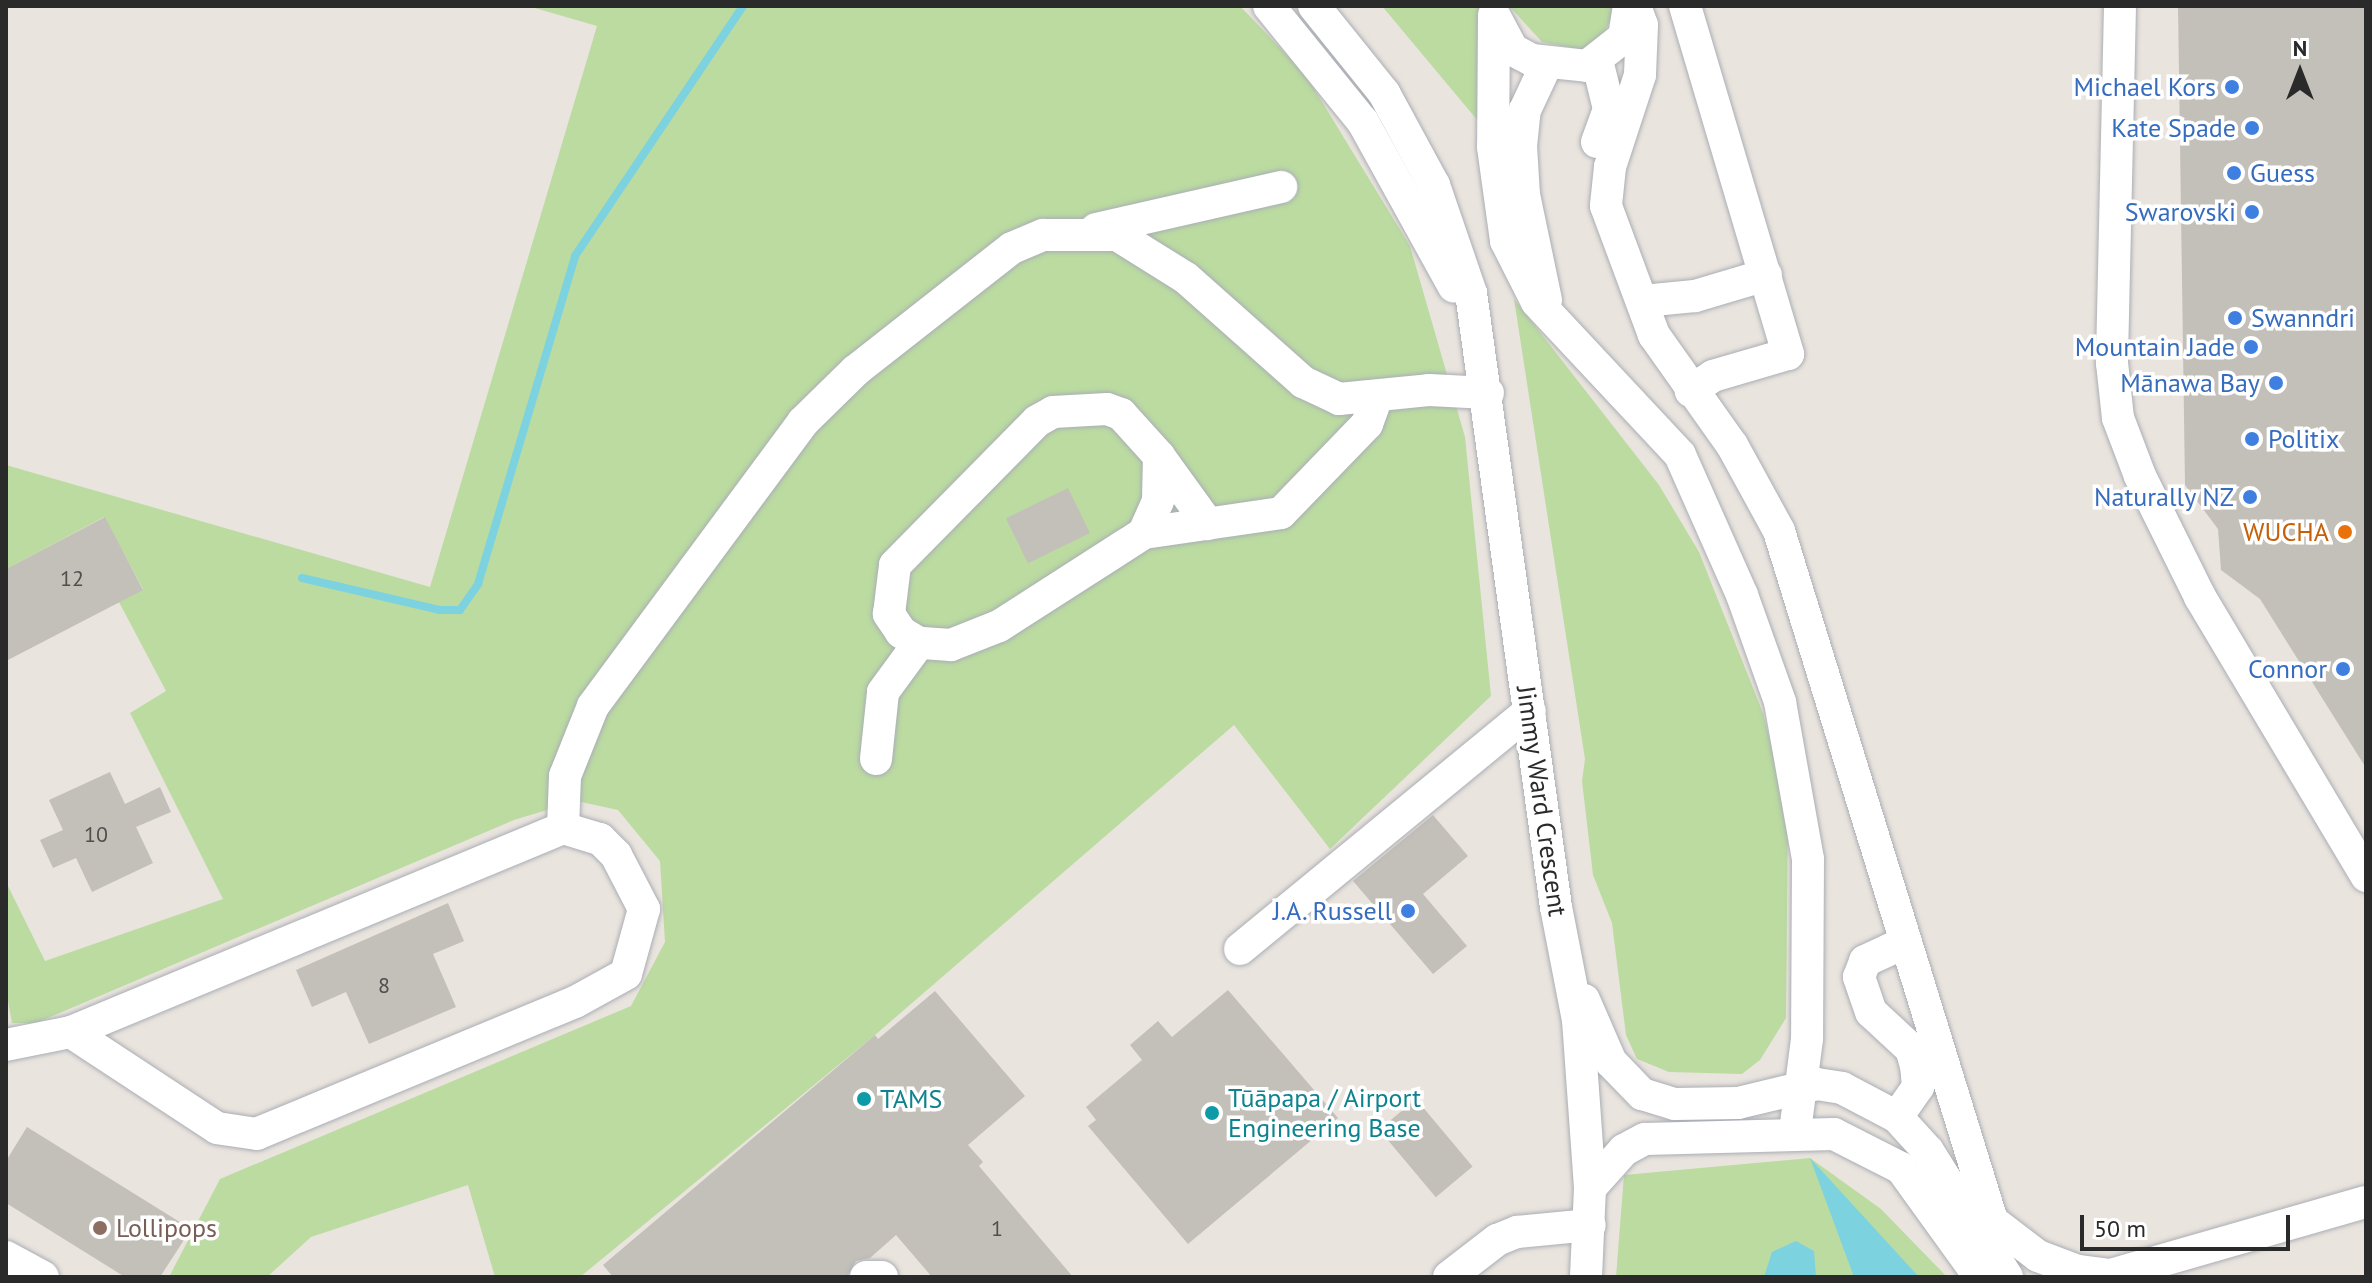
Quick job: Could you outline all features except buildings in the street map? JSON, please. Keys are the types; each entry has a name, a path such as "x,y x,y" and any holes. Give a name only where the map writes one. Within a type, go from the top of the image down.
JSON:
{"street":[{"name":"Jimmy Ward Crescent","path":"1269,6 1363,122 1433,244 1472,326"},
{"name":"Jimmy Ward Crescent","path":"1314,6 1384,93 1434,185 1462,257 1472,326 1488,393 1530,711 1578,1020 1590,1188 1586,1277"},
{"path":"1494,12 1513,50 1547,63 1587,66 1624,37 1632,6"},
{"path":"1632,6 1642,25 1640,75 1610,167 1606,206 1654,335 1732,445 1779,531 1992,1221 2038,1256 2078,1271 2111,1275 2366,1202"},
{"path":"1685,6 1788,354 1713,376 1691,391"},
{"path":"2114,10 2112,363 2118,418 2140,476 2200,597 2366,876"},
{"path":"1494,12 1493,147 1501,223 1517,265 1549,315 1680,455 1742,595 1780,702 1808,859 1807,1039 1798,1085 1795,1132"},
{"path":"1597,60 1609,109 1589,167 1587,200 1616,293 1631,318 1654,335"},
{"path":"1547,63 1525,110 1521,146 1524,195 1549,315"},
{"path":"563,828 565,776 593,706 803,422 855,371 1012,248 1043,235 1081,232 1177,214 1281,187"},
{"path":"1081,232 1117,235 1149,252 1303,382 1339,399 1460,389 1488,393"},
{"path":"1643,301 1695,296 1766,275"},
{"path":"1208,524 1159,456 1121,414 1107,409 1058,411 1037,421 895,565 889,614 901,632 919,643 951,645 999,626 1144,533 1208,524 1281,513 1367,424 1377,396"},
{"path":"1144,533 1158,501 1159,456"},
{"path":"876,759 883,692 919,643"},
{"path":"1240,949 1530,711"},
{"path":"6,1045 71,1032 563,828 600,839 635,885 644,909 626,974 575,1002 257,1134 217,1128 71,1032"},
{"path":"1897,1117 1918,1087 1916,1066 1911,1049 1871,1012 1859,977 1865,961 1906,942"},
{"path":"1566,957 1611,1062 1642,1094 1675,1104 1738,1103 1798,1085 1842,1088 1897,1117 1928,1151 2007,1277"},
{"path":"1590,1188 1624,1150 1645,1139 1795,1132 1834,1134 1901,1168 1973,1268 1986,1277"},
{"path":"1449,1277 1497,1240 1517,1232 1590,1225"},
{"path":"6,1257 43,1277"},
{"path":"866,1277 882,1277"}],"green space":[{"path":"528,6 1240,6 1305,74 1410,246 1465,437 1491,696 1330,849 1234,725 875,1035 580,1277 495,1277 468,1185 311,1237 267,1277 169,1277 220,1179 631,1006 665,942 660,861 618,810 577,801 514,820 36,1023 12,1023 6,991 6,882 45,961 223,899 130,713 166,691 119,602 143,589 104,517 6,569 6,465 430,587 597,26"},
{"path":"1382,6 1479,6 1478,121"},
{"path":"1509,6 1618,6 1601,38 1584,50 1542,42"},
{"path":"1514,299 1659,485 1699,552 1763,713 1788,810 1786,1018 1760,1060 1742,1074 1669,1072 1637,1059 1626,1035 1612,923 1593,875 1582,781 1585,759"},
{"path":"1810,1158 1881,1209 1947,1277 1616,1277 1624,1175"}],"water":[{"path":"1810,1158 1919,1277 1854,1277"},
{"path":"1796,1241 1814,1251 1816,1277 1764,1277 1772,1252"}],"waterway":[{"path":"302,578 439,610 460,610 478,584 575,256 743,6"}],"place":[{"name":"Michael Kors","path":"2232,87"},
{"name":"Kate Spade","path":"2252,128"},
{"name":"Guess","path":"2234,173"},
{"name":"Swarovski","path":"2252,212"},
{"name":"Swanndri","path":"2235,318"},
{"name":"Mountain Jade","path":"2251,347"},
{"name":"Mānawa Bay","path":"2276,383"},
{"name":"Politix","path":"2252,439"},
{"name":"Naturally NZ","path":"2250,497"},
{"name":"WUCHA","path":"2345,532"},
{"name":"Connor","path":"2343,669"},
{"name":"J.A. Russell","path":"1408,911"},
{"name":"TAMS","path":"864,1099"},
{"name":"Tūāpapa / Airport Engineering Base","path":"1212,1113"},
{"name":"Lollipops","path":"100,1228"}]}
